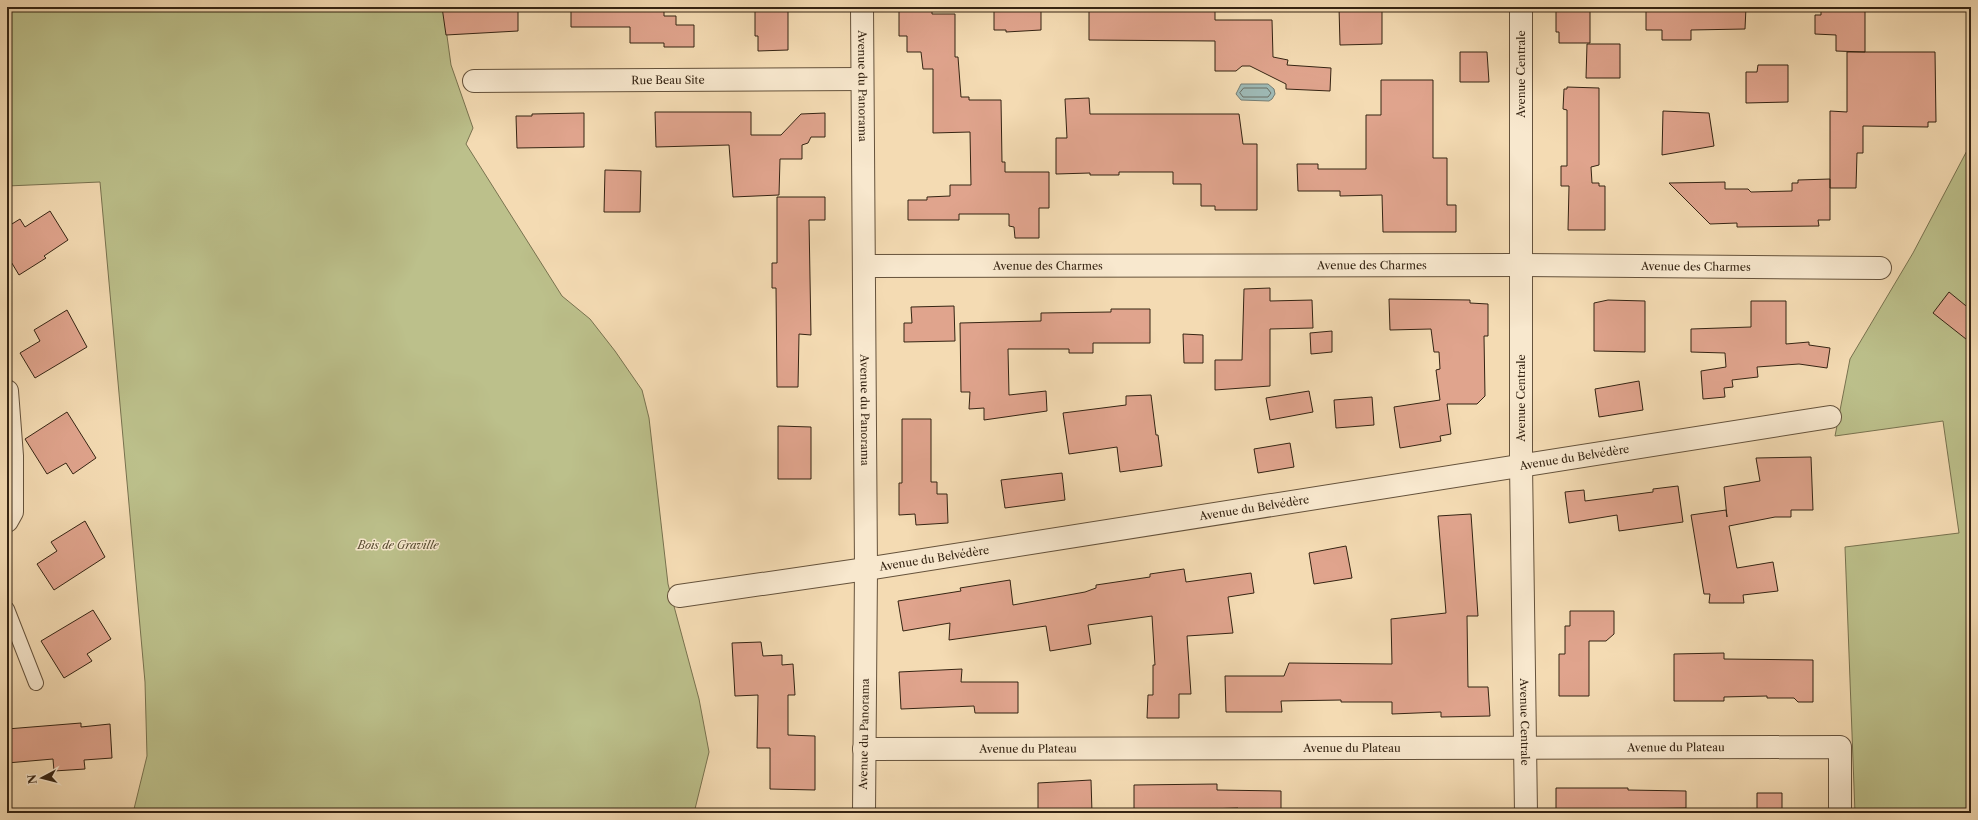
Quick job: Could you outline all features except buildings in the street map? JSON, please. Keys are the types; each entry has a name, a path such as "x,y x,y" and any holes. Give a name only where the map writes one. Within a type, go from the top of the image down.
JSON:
{"street":[{"name":"Avenue du Panorama","path":"862,7 866,569 864,813"},
{"name":"Avenue Centrale","path":"1521,7 1522,465 1526,813"},
{"name":"Rue Beau Site","path":"474,81 862,78"},
{"name":"Avenue des Charmes","path":"864,266 1522,265 1880,268"},
{"path":"7,391 12,456 12,512 7,521"},
{"name":"Avenue du Belvédère","path":"678,596 866,569 1830,417"},
{"name":"Avenue du Plateau","path":"864,750 1840,747 1840,813"}],"lane":[{"path":"7,609 36,683"}],"green space":[{"name":"Bois de Graville","path":"7,7 443,7 451,65 473,128 466,144 562,296 590,319 615,351 642,390 649,418 668,584 699,699 709,752 694,813 133,813 147,756 145,682 100,182 7,186"},
{"path":"1971,143 1971,813 1855,813 1845,547 1959,533 1943,421 1835,436 1850,359 1913,253"}],"water":[{"path":"1241,84 1268,84 1274,89 1275,94 1269,101 1241,100 1236,94"}]}
